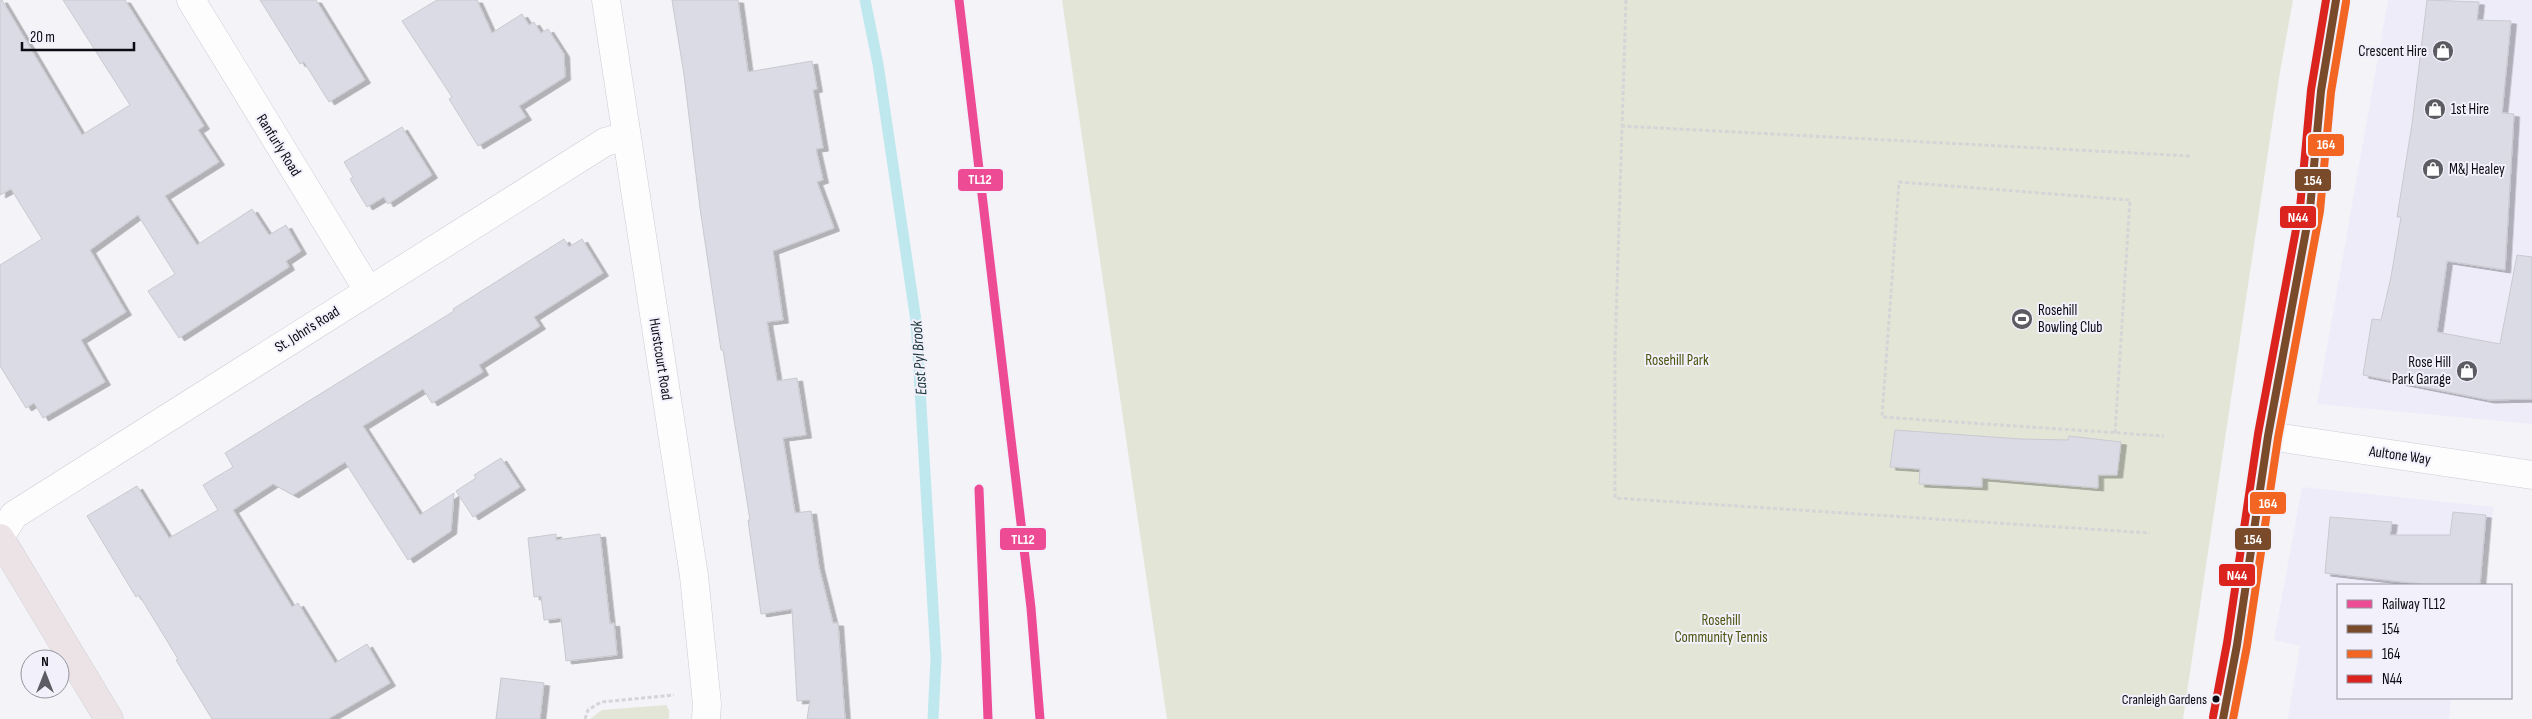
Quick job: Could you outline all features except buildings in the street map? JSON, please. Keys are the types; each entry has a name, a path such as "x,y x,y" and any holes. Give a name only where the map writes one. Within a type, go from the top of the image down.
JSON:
{"main road":[{"path":"2223,719 2237,645 2268,436 2310,209 2321,90 2336,0"},
{"path":"0,537 109,719"}],"street":[{"name":"Ranfurly Road","path":"190,0 368,290"},
{"name":"Hurstcourt Road","path":"606,0 694,576 707,704 706,719"},
{"name":"St. John's Road","path":"0,537 14,515 605,142 626,136"},
{"name":"Aultone Way","path":"2268,436 2532,474"}],"path":[{"path":"1626,0 1615,352 1615,498 2150,533"},
{"path":"1621,126 2191,156"},
{"path":"2115,433 2130,200 1899,182 1882,417 2115,433 2164,436"},
{"path":"585,719 588,710 602,702 667,698 705,685"}],"shaded area":[{"path":"2388,0 2532,0 2532,424 2317,404"},
{"path":"2302,487 2494,507 2479,584 2337,584 2337,699 2451,699 2449,719 2288,719 2300,646 2274,640"}],"green space":[{"name":"Rosehill Park","path":"1062,0 2293,0 2280,72 2183,719 1167,719"},
{"path":"666,705 669,710 669,719 590,719 602,710"}],"waterway":[{"name":"East Pyl Brook","path":"865,0 878,64 916,321 936,658 933,719"}],"rail line":[{"name":"TL12","path":"959,0 1031,608 1040,719"},
{"name":"TL12","path":"979,489 988,719"}],"transit line":[{"name":"N44","path":"2213,717 2227,643 2258,434 2300,208 2311,90 2326,0"},
{"name":"154","path":"2223,719 2237,645 2268,436 2310,209 2321,91 2336,0"},
{"name":"164","path":"2233,719 2247,646 2278,438 2320,211 2331,92 2346,2"}],"place":[{"name":"Crescent Hire","path":"2443,51"},
{"name":"1st Hire","path":"2435,109"},
{"name":"M&J Healey","path":"2433,169"},
{"name":"Rosehill Bowling Club","path":"2022,319"},
{"name":"Rose Hill Park Garage","path":"2467,371"},
{"name":"Cranleigh Gardens","path":"2216,699"}],"park label":[{"name":"Rosehill Community Tennis","path":"1721,628"}]}
